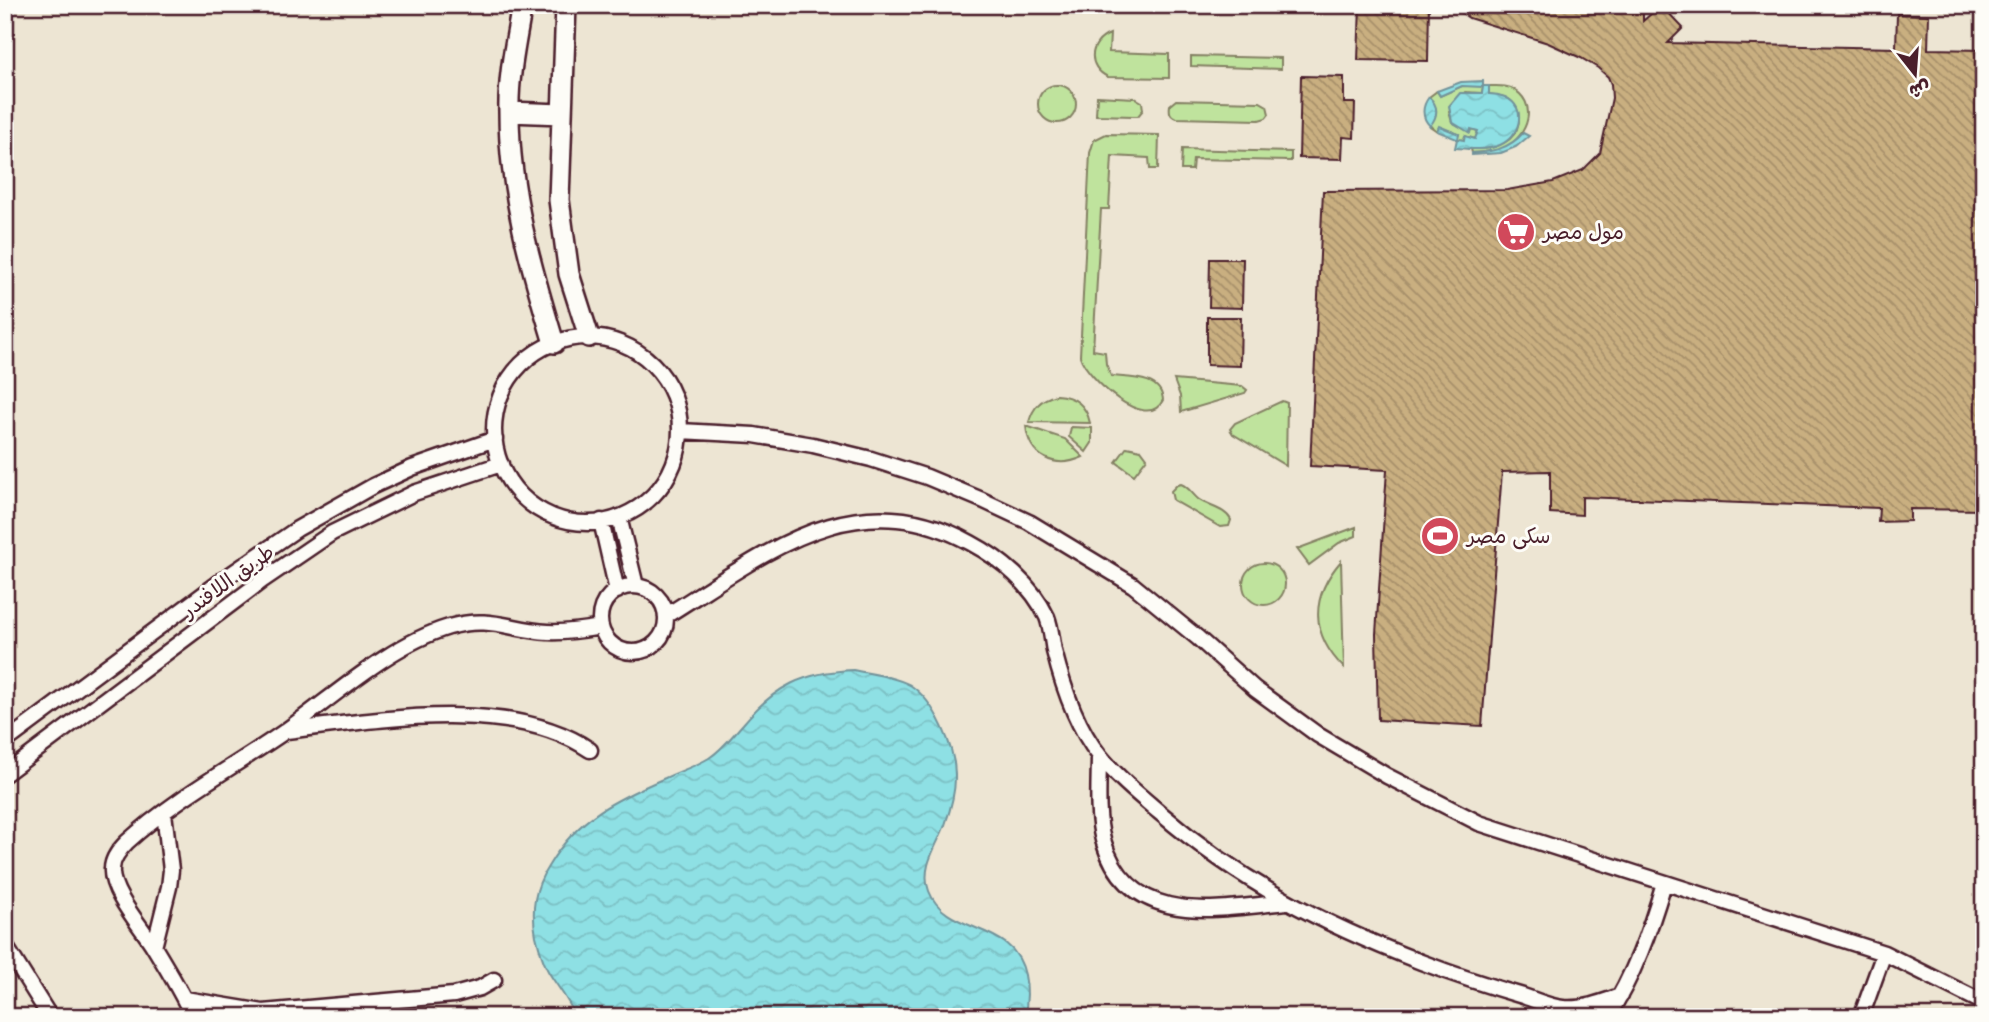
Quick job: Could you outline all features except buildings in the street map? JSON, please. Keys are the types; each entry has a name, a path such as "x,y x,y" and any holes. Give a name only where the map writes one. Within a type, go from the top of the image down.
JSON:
{"street":[{"path":"522,5 510,74 509,112 517,203 527,254 554,343"},
{"path":"566,5 559,200 569,274 589,337"},
{"path":"509,112 562,114"},
{"path":"589,337 624,345 654,365 666,379 674,395 680,431 674,462 658,490 646,501 619,517 601,521 570,521 541,510 517,491 501,464 495,439 496,409 508,382 528,359 554,343 589,337"},
{"path":"680,431 754,435 813,445 882,462 928,477 982,500 1029,522 1133,585 1255,689 1318,735 1387,776 1479,823 1884,953 1984,1003"},
{"name":"طريق اللافندر","path":"5,743 221,581 306,523 412,468 495,439"},
{"name":"طريق اللافندر","path":"5,774 263,580 332,533 414,493 501,464"},
{"path":"619,517 636,586"},
{"path":"667,615 778,546 806,532 835,523 866,518 898,519 928,524 957,535 985,550 1009,569 1030,592 1047,618 1065,689 1080,723 1099,755 1142,797 1235,871 1286,902 1375,944 1467,980 1565,1013 1620,996"},
{"path":"601,521 617,591"},
{"path":"636,586 656,595 667,615 664,633 659,641 644,651 635,652 617,648 604,636 600,619 605,602 617,591 636,586"},
{"path":"193,1017 185,999 117,889 111,867 116,855 127,842 164,813 285,731 387,657 431,632 474,622 495,622 548,632 575,632 601,627"},
{"path":"285,731 401,717 451,716 502,720 549,728 572,737 590,750"},
{"path":"1099,755 1103,840 1113,863 1129,883 1149,899 1173,908 1199,911 1286,902"},
{"path":"154,947 171,870 164,813"},
{"path":"1608,1016 1643,947 1664,883"},
{"path":"5,945 50,1017"},
{"path":"1861,1017 1884,953"},
{"path":"185,999 261,1015 347,1011 454,995 480,988 494,980"}],"green space":[{"path":"1110,34 1109,52 1169,54 1169,78 1108,77 1101,73 1094,61 1094,49 1097,43"},
{"path":"1191,56 1281,58 1281,69 1191,66"},
{"path":"1057,85 1071,90 1076,104 1071,118 1057,123 1043,118 1038,104 1043,90"},
{"path":"1462,86 1483,86 1482,93 1465,92 1449,112 1452,122 1470,132 1471,129 1478,131 1475,139 1465,136 1464,140 1457,139 1459,134 1439,127 1437,131 1430,126 1436,109 1429,97 1437,91 1440,96"},
{"path":"1489,86 1508,87 1520,94 1526,102 1527,119 1519,136 1504,148 1472,153 1471,149 1492,148 1504,143 1514,134 1519,123 1515,105 1505,97 1488,94"},
{"path":"1097,96 1135,98 1142,102 1143,110 1138,116 1096,115"},
{"path":"1176,100 1260,102 1267,106 1269,114 1259,120 1176,118 1171,115 1170,105"},
{"path":"1106,134 1159,135 1158,169 1150,169 1149,158 1112,156 1109,209 1101,209 1093,350 1105,352 1111,376 1135,378 1157,386 1163,400 1155,409 1131,407 1118,399 1093,377 1080,356 1090,153 1094,140"},
{"path":"1182,149 1291,152 1291,161 1193,159 1192,170 1181,170"},
{"path":"1174,380 1242,386 1247,390 1245,393 1181,412 1180,396"},
{"path":"1056,395 1078,402 1086,411 1090,423 1029,422 1038,404"},
{"path":"1282,401 1287,403 1286,466 1233,434 1230,429 1235,423"},
{"path":"1026,426 1065,439 1083,457 1063,462 1045,458 1032,446"},
{"path":"1071,427 1092,428 1092,443 1086,452 1069,437"},
{"path":"1127,447 1141,450 1147,458 1134,475 1116,462"},
{"path":"1181,484 1202,502 1225,513 1231,520 1229,526 1220,527 1173,500 1171,491"},
{"path":"1356,527 1356,536 1339,543 1309,565 1297,549"},
{"path":"1341,561 1344,668 1325,642 1318,615 1324,588"},
{"path":"1264,563 1279,569 1285,584 1279,599 1264,605 1249,599 1243,584 1249,569"}],"water":[{"path":"1483,81 1483,86 1489,86 1489,94 1505,97 1512,102 1517,108 1519,122 1512,136 1500,145 1478,149 1455,148 1457,139 1437,131 1439,126 1459,134 1458,139 1464,140 1465,136 1475,139 1478,131 1471,129 1470,133 1452,122 1449,106 1460,93 1482,93 1483,87 1462,86 1440,96 1437,91 1461,82"},
{"path":"1429,97 1436,111 1430,126 1424,112"},
{"path":"1523,133 1529,136 1516,147 1501,153 1472,155 1506,146"},
{"path":"853,670 889,677 910,685 928,702 942,727 952,753 955,784 947,820 928,865 929,891 938,905 950,915 994,936 1008,945 1018,957 1027,986 1024,1017 576,1017 546,967 535,926 537,891 560,848 586,822 614,802 699,764 714,754 755,711 779,691 805,678"}],"place":[{"name":"مول مصر","path":"1516,232"},
{"name":"سكى مصر","path":"1440,536"}]}
